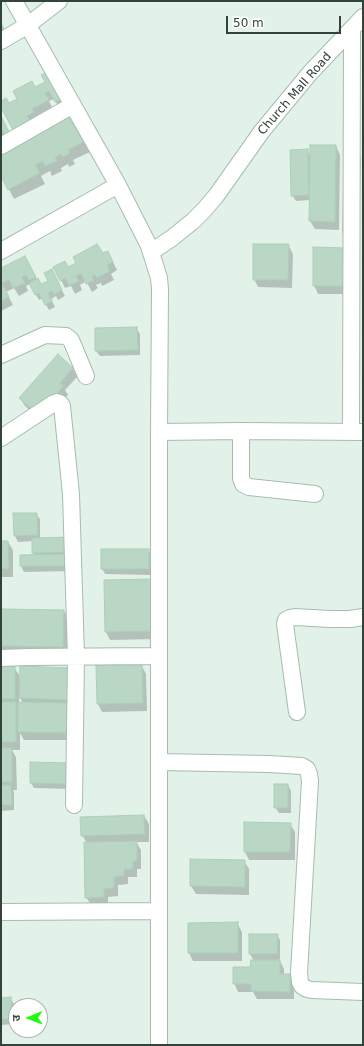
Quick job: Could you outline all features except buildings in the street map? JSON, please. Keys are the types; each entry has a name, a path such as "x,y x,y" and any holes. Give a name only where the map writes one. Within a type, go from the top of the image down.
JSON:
{"street":[{"path":"14,1 118,185 151,252 160,278 159,1045"},
{"path":"1,41 28,25 59,1"},
{"name":"Church Mall Road","path":"151,252 172,238 204,210 216,196 262,131 310,73 358,23"},
{"name":"Church Mall Road","path":"357,431 358,23"},
{"path":"1,146 73,105"},
{"path":"1,251 118,185"},
{"path":"1,355 45,335 66,336 71,340 86,376"},
{"path":"1,438 54,403 60,403 62,406 71,494 76,656 74,805"},
{"path":"241,431 241,478 243,484 249,487 315,494"},
{"path":"159,432 357,431"},
{"path":"297,712 285,624 286,620 295,617 337,619 363,617"},
{"path":"1,658 159,656"},
{"path":"159,762 269,764 302,766 307,769 310,781 299,972 300,982 302,986 312,990 363,992"},
{"path":"1,912 159,911"}]}
